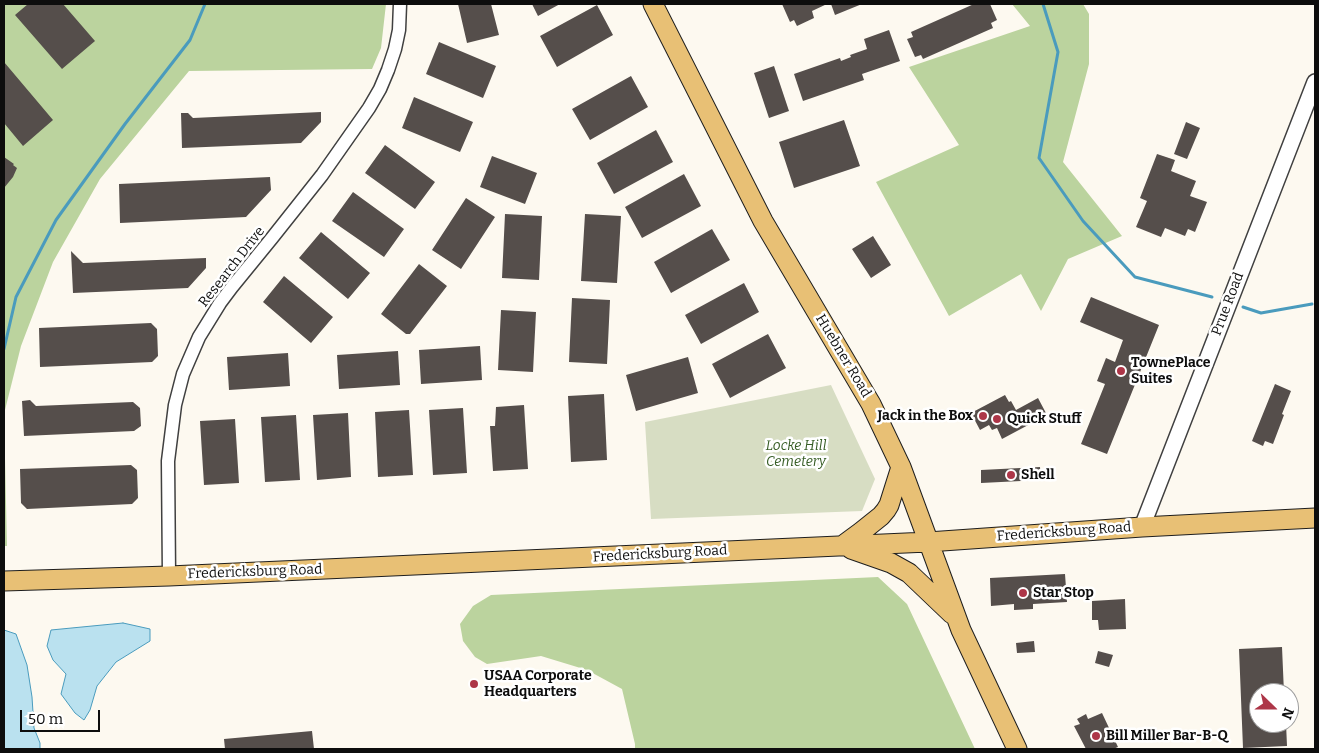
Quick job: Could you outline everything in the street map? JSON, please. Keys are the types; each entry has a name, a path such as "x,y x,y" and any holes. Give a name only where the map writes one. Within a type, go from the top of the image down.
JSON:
{"main road":[{"name":"Huebner Road","path":"653,4 763,221 872,404 900,467 955,616 1016,749"},
{"path":"842,546 862,532 886,510 900,467"},
{"name":"Fredericksburg Road","path":"4,581 169,576 928,542 1142,527 1315,518"},
{"path":"842,546 891,563 909,573 955,616"}],"street":[{"name":"Research Drive","path":"169,576 168,461 175,405 183,374 199,337 220,303 322,175 373,100 388,70 395,49 399,30 400,4"},
{"name":"Prue Road","path":"1142,527 1315,82"}],"green space":[{"path":"4,4 386,4 381,48 372,69 189,71 100,179 53,262 21,346 4,414"},
{"path":"1012,4 1083,4 1089,14 1089,64 1063,162 1122,236 1068,259 1041,311 1021,274 949,316 876,182 959,145 909,67 1030,26"},
{"name":"Locke Hill Cemetery","path":"831,385 875,479 862,511 651,519 645,422"},
{"path":"4,414 7,546 4,546"},
{"path":"878,577 907,604 975,749 635,749 622,689 587,670 541,656 487,664 475,657 463,641 460,624 473,606 491,595"}],"water":[{"path":"123,623 150,629 150,641 116,662 97,686 90,710 84,720 75,713 61,694 66,674 53,660 47,646 51,630"},
{"path":"4,630 16,634 27,665 34,728 40,743 40,749 4,749"}],"building":[{"path":"28,4 63,4 95,41 62,69 15,15"},
{"path":"458,4 491,4 499,35 467,43"},
{"path":"532,4 560,4 538,16"},
{"path":"782,4 827,4 812,11 814,18 797,26 794,20 790,22"},
{"path":"831,4 862,4 835,15"},
{"path":"974,4 990,4 997,20 991,23 993,28 923,59 921,55 915,57 907,39 913,37 911,32"},
{"path":"597,5 613,35 557,67 540,36"},
{"path":"889,30 900,61 862,74 864,80 803,101 794,74 840,58 841,61 851,57 850,55 867,49 864,39"},
{"path":"439,42 496,66 483,98 426,74"},
{"path":"4,62 53,120 23,146 4,123"},
{"path":"774,66 789,111 769,118 754,73"},
{"path":"631,76 648,107 590,140 572,109"},
{"path":"414,97 473,122 460,152 402,128"},
{"path":"321,112 321,122 301,143 182,148 181,113 188,113 193,118"},
{"path":"844,120 860,166 794,188 779,142"},
{"path":"1186,122 1200,128 1187,159 1174,154"},
{"path":"656,130 673,162 614,194 597,163"},
{"path":"385,145 435,182 415,209 365,173"},
{"path":"1157,154 1175,160 1171,171 1196,181 1190,196 1207,202 1195,232 1188,229 1185,236 1165,228 1161,237 1136,227 1147,201 1140,198"},
{"path":"492,156 537,173 525,204 480,187"},
{"path":"4,157 17,168 13,177 4,188"},
{"path":"684,174 701,206 642,238 625,207"},
{"path":"270,177 271,190 246,217 120,223 119,184"},
{"path":"353,192 404,229 384,257 332,221"},
{"path":"466,198 495,217 461,269 432,250"},
{"path":"505,214 542,216 539,280 502,278"},
{"path":"585,214 621,216 617,283 581,281"},
{"path":"712,229 730,260 671,293 654,262"},
{"path":"321,232 370,273 348,299 299,258"},
{"path":"873,236 891,265 871,278 852,249"},
{"path":"71,251 83,263 206,258 206,268 188,288 73,293"},
{"path":"419,264 447,286 410,334 406,334 381,314"},
{"path":"284,276 333,317 311,343 263,302"},
{"path":"744,283 759,312 701,344 685,315"},
{"name":"TownePlace Suites","path":"1091,297 1159,325 1107,454 1081,444 1105,384 1097,381 1106,358 1115,362 1123,340 1080,322"},
{"path":"572,298 610,300 607,364 569,362"},
{"path":"501,310 536,312 533,372 498,370"},
{"path":"151,323 157,329 158,356 152,362 40,367 39,328"},
{"path":"768,334 786,368 730,398 712,364"},
{"path":"480,346 482,380 421,384 419,350"},
{"path":"398,351 400,385 339,389 337,355"},
{"path":"288,353 290,386 229,390 227,357"},
{"path":"688,357 698,393 636,411 626,375"},
{"path":"1275,384 1291,391 1273,444 1265,441 1263,446 1252,441"},
{"path":"604,394 607,460 571,462 568,396"},
{"name":"Quick Stuff","path":"1005,395 1016,410 1038,398 1047,415 1002,439 997,428 992,430 989,425 980,430 971,413"},
{"path":"30,400 36,406 133,402 140,408 141,426 134,431 24,436 22,401"},
{"path":"524,405 528,469 493,471 490,426 495,426 496,407"},
{"path":"463,408 467,473 433,475 429,410"},
{"path":"409,410 413,475 378,477 375,412"},
{"path":"348,413 351,477 317,480 313,415"},
{"path":"296,415 300,480 265,482 261,417"},
{"path":"235,419 239,483 204,485 200,421"},
{"path":"131,465 137,470 138,498 132,504 27,509 21,503 20,469"},
{"name":"Shell","path":"1040,467 1041,480 981,483 981,470"},
{"path":"1065,574 1067,602 1033,604 1033,609 1014,610 1014,604 991,606 990,578"},
{"path":"1125,599 1126,629 1099,630 1098,620 1092,620 1092,601"},
{"path":"1034,641 1035,652 1017,653 1016,643"},
{"path":"1282,647 1284,683 1249,683 1249,733 1286,733 1287,746 1243,748 1239,649"},
{"path":"1098,651 1113,655 1109,667 1095,663"},
{"name":"Bill Miller Bar-B-Q","path":"1102,713 1118,747 1113,749 1086,749 1074,726 1080,724 1077,719 1086,714 1088,719"},
{"path":"312,731 314,749 225,749 224,739"}],"waterway":[{"path":"4,349 16,297 56,220 125,124 190,40 205,4"},
{"path":"1043,4 1058,52 1039,158 1083,221 1135,277 1212,297"},
{"path":"1243,307 1261,313 1312,304"}],"place":[{"name":"TownePlace Suites","path":"1121,371"},
{"name":"Jack in the Box","path":"983,416"},
{"name":"Quick Stuff","path":"997,419"},
{"name":"Shell","path":"1011,475"},
{"name":"Star Stop","path":"1023,593"},
{"name":"USAA Corporate Headquarters","path":"474,684"},
{"name":"Bill Miller Bar-B-Q","path":"1096,736"}]}
